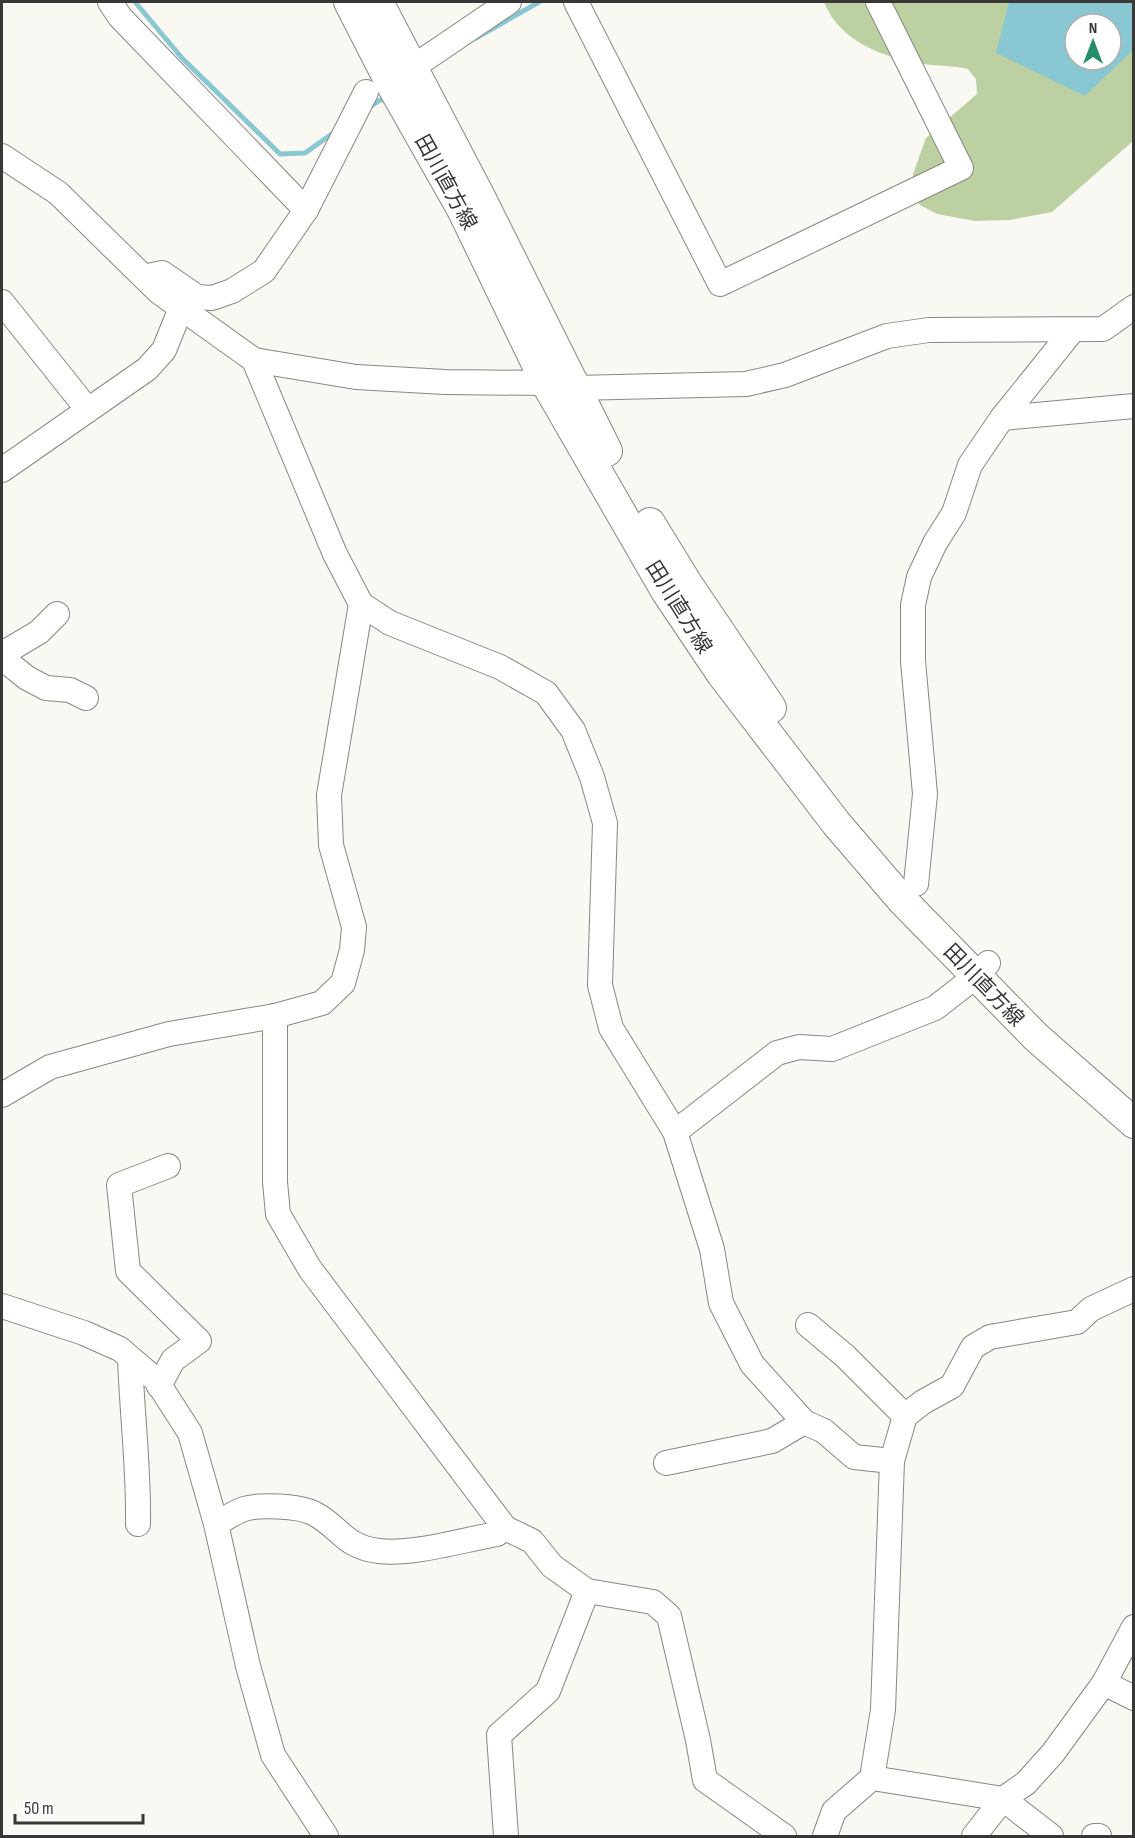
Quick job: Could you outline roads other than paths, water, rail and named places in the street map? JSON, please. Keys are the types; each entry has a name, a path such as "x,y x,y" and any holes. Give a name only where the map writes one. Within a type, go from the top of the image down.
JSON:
{"main road":[{"name":"田川直方線","path":"349,2 390,81 561,385 666,591 721,673 836,824 902,900 1134,1100"},
{"name":"田川直方線","path":"378,2 390,81"},
{"name":"田川直方線","path":"561,385 611,460 688,585 787,732 916,884 1036,1038 1134,1123"}],"street":[{"path":"110,2 120,17 306,210"},
{"path":"144,277 162,273 197,297 212,298 232,291 264,271 390,81 509,2"},
{"path":"576,2 720,284 961,168 878,2"},
{"path":"2,156 58,194 144,277 181,308 254,360 356,377 561,385 746,384 784,375 887,336 929,330 1072,331 1103,329 1134,307"},
{"path":"2,302 88,410"},
{"path":"2,469 147,369 164,350 181,308"},
{"path":"916,884 925,794 913,661 913,605 919,577 954,513 970,465 1002,418 1072,331"},
{"path":"254,360 335,554 361,604 390,623 500,667 546,693 573,730 592,777 605,823 600,985 611,1028 675,1132 712,1249 721,1303 752,1364 804,1422 824,1431 854,1457 892,1461"},
{"path":"1002,418 1134,406"},
{"path":"2,1095 50,1067 169,1034 275,1016 322,1004 343,983 352,950 354,927 331,845 329,795 361,604"},
{"path":"57,614 39,632 2,656 27,678 46,688 70,690 86,698"},
{"path":"675,1132 777,1053 799,1047 832,1049 935,1008 982,970"},
{"path":"275,1016 275,1182 278,1214 310,1269 505,1528 532,1541 552,1566 586,1592 653,1602 669,1616 705,1780 784,1836"},
{"path":"159,1386 173,1360 199,1341 128,1271 119,1185 168,1166"},
{"path":"825,1836 834,1811 872,1778 883,1710 892,1461 905,1416 923,1402 952,1386 973,1347 990,1337 1077,1322 1091,1309 1134,1289"},
{"path":"2,1306 84,1333 120,1349 159,1386 190,1433 216,1524 248,1666 273,1755 326,1836"},
{"path":"808,1325 845,1356 905,1416"},
{"path":"130,1358 138,1524"},
{"path":"666,1463 772,1441 804,1422"},
{"path":"216,1524 243,1509 253,1507 304,1511 313,1513 342,1538 360,1548 395,1552 497,1534 505,1528"},
{"path":"506,1836 499,1735 548,1690 586,1592"},
{"path":"975,1836 1003,1799 1026,1783 1039,1769 1104,1683 1134,1627"},
{"path":"1104,1683 1134,1698"},
{"path":"872,1778 1003,1799 1051,1836"}],"water":[{"path":"1009,2 1133,2 1133,50 1123,60 1123,12 1063,12 1063,72 1110,72 1085,96 996,53"}],"waterway":[{"path":"135,2 182,58 280,154 305,153 336,131"},
{"path":"476,38 539,2"},
{"path":"368,108 388,95"}]}
